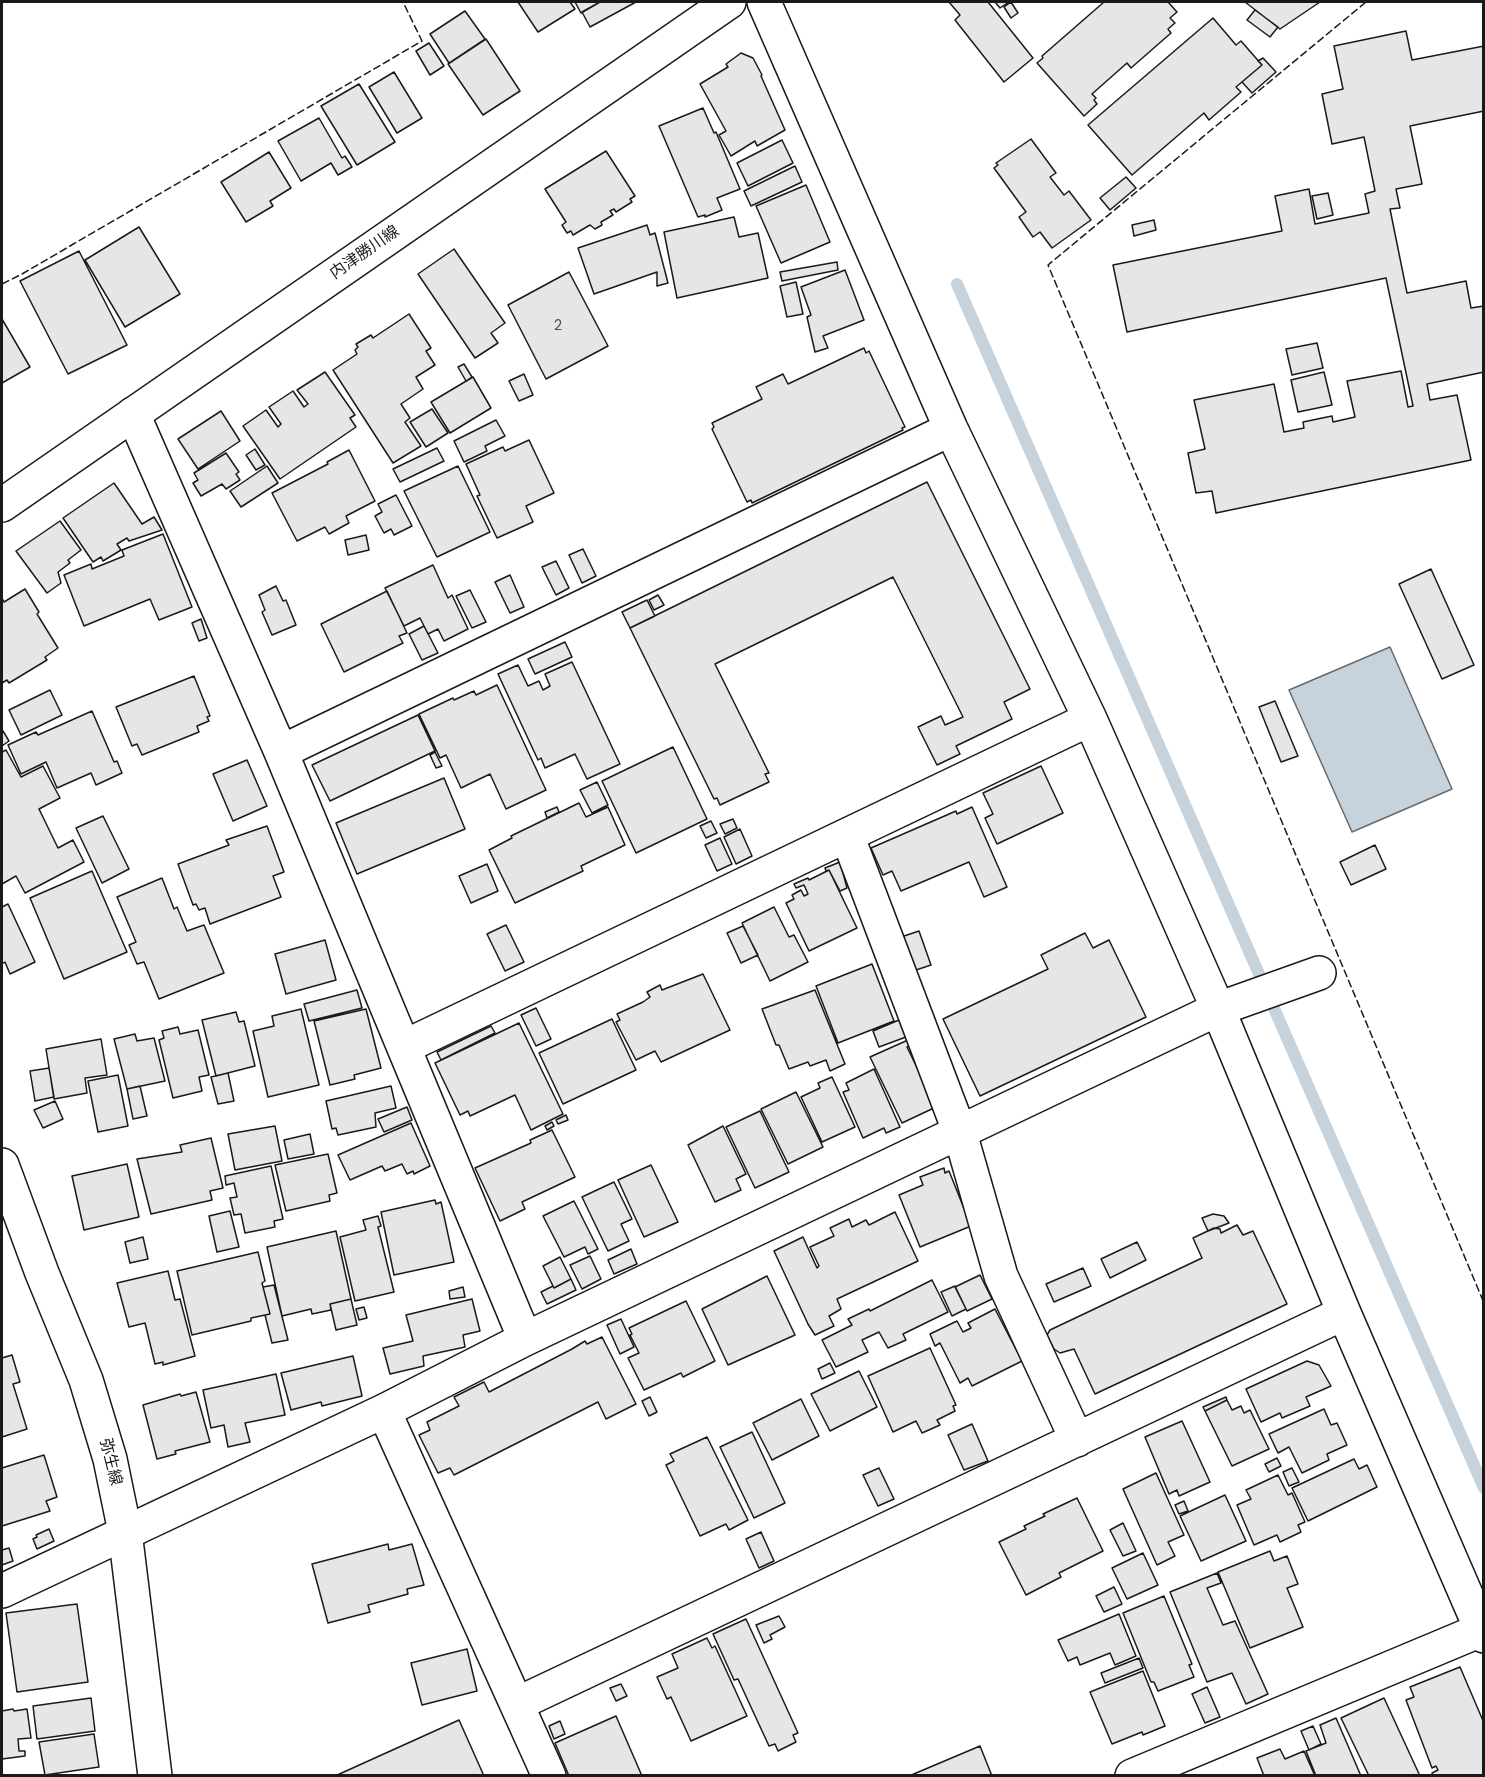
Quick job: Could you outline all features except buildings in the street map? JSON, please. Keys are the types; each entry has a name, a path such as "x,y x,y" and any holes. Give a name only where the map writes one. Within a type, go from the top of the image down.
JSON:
{"street":[{"name":"内津勝川線","path":"2,505 729,2"},
{"path":"764,2 951,429 1090,719 1218,1009 1344,1313 1482,1633 1132,1776"},
{"path":"134,414 281,752 525,1339"},
{"path":"281,752 951,429"},
{"path":"404,1047 1090,719"},
{"path":"847,835 960,1133 1001,1276 1077,1440"},
{"path":"2,1591 384,1411 525,1339 1218,1009 1319,973"},
{"name":"弥生線","path":"2,1165 42,1273 86,1380 110,1459 125,1532 155,1776"},
{"path":"518,1704 1344,1313"},
{"path":"384,1411 549,1776"}],"shaded area":[{"path":"1390,647 1452,789 1352,832 1289,690"}],"waterway":[{"path":"957,284 1484,1488"}],"fence":[{"path":"2,284 422,41 403,2"},
{"path":"1366,2 1048,265 1484,1303"}]}
